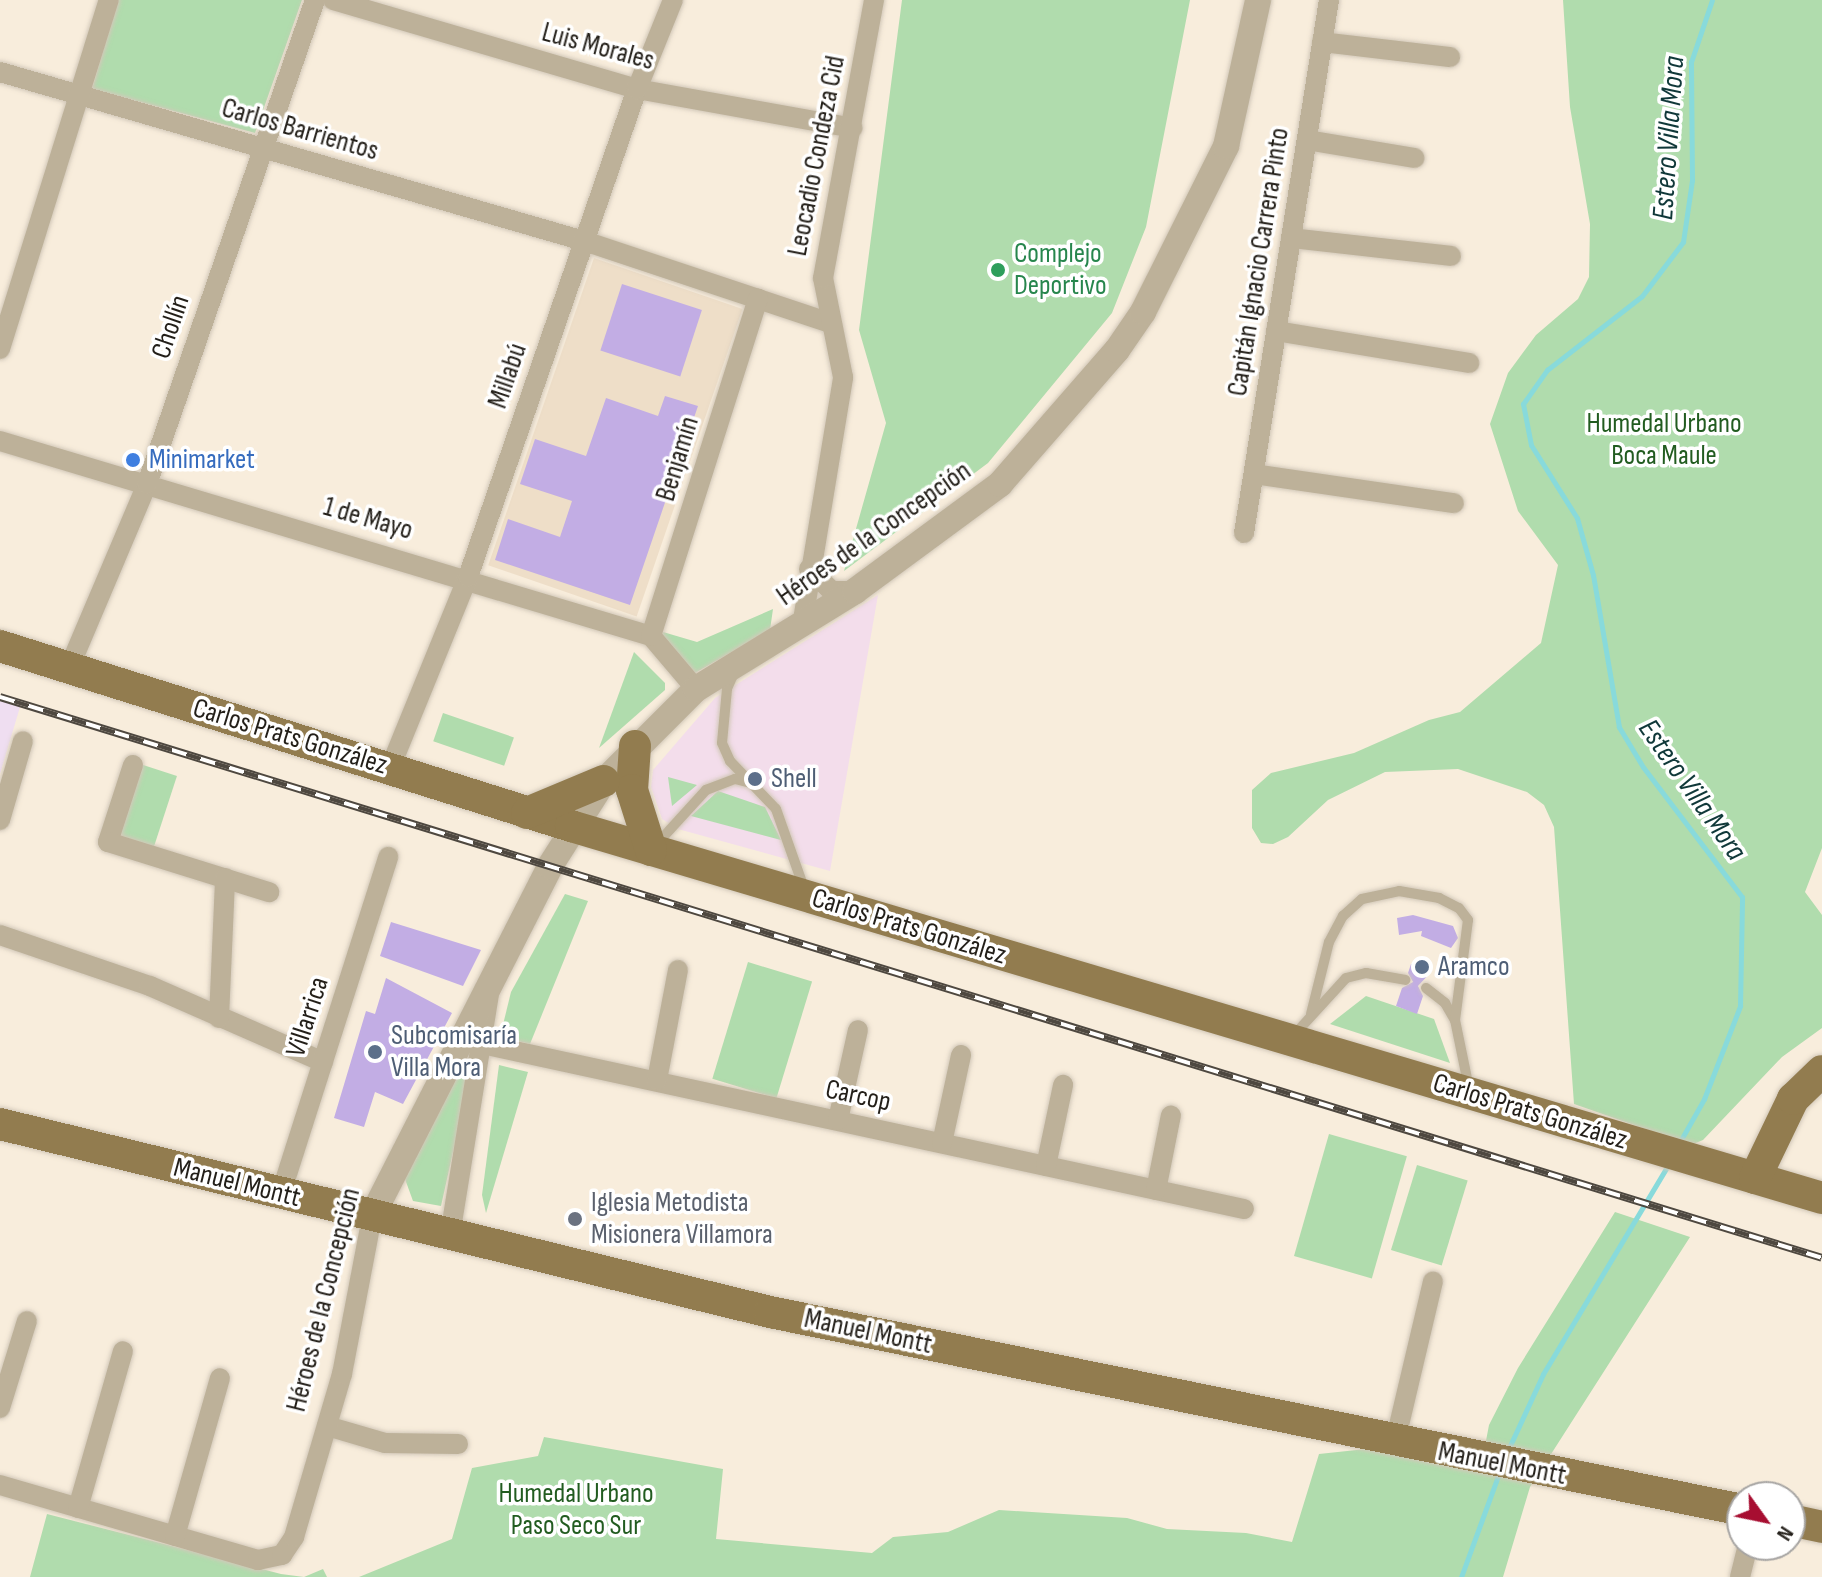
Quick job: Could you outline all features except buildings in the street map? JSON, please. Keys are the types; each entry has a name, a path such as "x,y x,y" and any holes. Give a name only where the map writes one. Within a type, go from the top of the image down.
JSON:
{"main road":[{"name":"Carlos Prats González","path":"0,646 527,813 1822,1198"},
{"path":"635,746 632,790 651,850"},
{"path":"527,813 604,781"},
{"path":"1755,1178 1793,1099 1822,1071"},
{"name":"Manuel Montt","path":"0,1124 770,1312 1521,1469 1726,1507"}],"street":[{"path":"0,349 109,0"},
{"name":"Chollín","path":"69,668 147,484 315,0"},
{"name":"Luis Morales","path":"333,0 637,89 853,128"},
{"name":"Millabú","path":"390,768 468,577 637,89 673,0"},
{"name":"Leocadio Condeza Cid","path":"802,626 843,377 823,278 853,128 874,0"},
{"name":"Héroes de la Concepción","path":"450,1235 472,1041 490,982 571,826 635,746 696,689 855,591 1000,484 1069,409 1143,312 1226,146 1258,0"},
{"name":"Capitán Ignacio Carrera Pinto","path":"1244,533 1329,0"},
{"path":"1322,42 1450,57"},
{"name":"Carlos Barrientos","path":"0,72 584,241 830,323"},
{"path":"1307,140 1415,158"},
{"path":"1291,238 1451,256"},
{"name":"Benjamín","path":"651,636 758,299"},
{"path":"1276,331 1469,363"},
{"name":"1 de Mayo","path":"0,441 468,577 651,636"},
{"path":"1254,474 1454,503"},
{"path":"809,569 832,591 855,591"},
{"path":"651,636 696,689"},
{"path":"0,820 23,741"},
{"path":"133,765 108,842 269,892"},
{"name":"Villarrica","path":"281,1193 388,857"},
{"path":"219,1018 225,878"},
{"path":"0,935 150,986 323,1062"},
{"path":"657,1080 678,970"},
{"path":"838,1120 858,1030"},
{"name":"Héroes de la Concepción","path":"175,1536 258,1560 282,1555 294,1537 327,1426 372,1216 472,1041"},
{"name":"Carcop","path":"472,1041 1244,1209"},
{"path":"942,1143 961,1055"},
{"path":"1046,1166 1063,1085"},
{"path":"1156,1190 1171,1115"},
{"path":"1395,1442 1433,1281"},
{"path":"0,1408 27,1321"},
{"path":"78,1508 123,1351"},
{"path":"0,1485 175,1536 220,1378"},
{"path":"327,1426 385,1443 458,1444"}],"lane":[{"path":"740,660 727,689 722,743 730,761 753,783 784,825 806,896"},
{"path":"651,850 706,790 735,779 753,783"},
{"path":"1311,1014 1329,942 1343,916 1362,899 1399,891 1439,898 1459,908 1468,920 1455,1020 1470,1094"},
{"path":"1290,1040 1346,978 1366,973 1405,980"},
{"path":"1426,988 1445,1003 1455,1020"}],"shaded area":[{"path":"594,258 742,309 637,616 488,565"},
{"path":"878,595 830,871 678,829 662,819 651,787 653,770 715,698"},
{"path":"0,701 20,707 0,774"}],"green space":[{"path":"118,0 302,0 255,133 92,89"},
{"name":"Complejo Deportivo","path":"902,0 1190,0 1146,227 1112,313 988,463 844,571 886,423 859,330"},
{"name":"Humedal Urbano Boca Maule","path":"1563,0 1822,0 1822,848 1805,892 1822,915 1822,1028 1782,1057 1703,1140 1691,1145 1574,1104 1554,827 1544,805 1527,792 1458,769 1385,772 1328,800 1288,837 1273,844 1261,843 1252,828 1252,790 1271,773 1354,753 1429,720 1460,712 1541,643 1558,565 1518,511 1490,424 1508,373 1536,335 1578,299 1589,277 1590,224 1570,107"},
{"path":"773,609 770,630 695,673 659,637 663,632 697,642"},
{"path":"634,652 665,683 665,690 599,748"},
{"path":"443,713 514,737 504,766 433,741"},
{"path":"137,763 177,776 153,851 113,838"},
{"path":"668,777 697,785 672,806"},
{"path":"718,791 765,807 781,840 691,816"},
{"path":"565,894 588,901 530,1044 500,1037 511,992"},
{"path":"748,962 812,982 776,1098 712,1079"},
{"path":"1366,996 1434,1019 1450,1063 1330,1024"},
{"path":"463,1046 476,1049 441,1206 413,1201 405,1179"},
{"path":"499,1065 528,1072 486,1213 482,1195"},
{"path":"1329,1134 1407,1156 1372,1278 1294,1256"},
{"path":"1417,1165 1468,1180 1442,1266 1391,1250"},
{"name":"Humedal Urbano Paso Seco Sur","path":"1615,1212 1690,1237 1530,1487 1503,1577 359,1577 452,1539 472,1468 538,1456 544,1437 723,1469 716,1539 872,1553 893,1537 948,1532 999,1510 1127,1518 1167,1529 1246,1533 1292,1542 1319,1454 1366,1449 1440,1465 1481,1467 1489,1425 1518,1368"},
{"path":"47,1514 281,1574 304,1577 30,1577"},
{"path":"323,1569 327,1577 304,1577"}],"waterway":[{"name":"Estero Villa Mora","path":"1678,1145 1704,1099 1740,1006 1742,897 1643,767 1619,727 1593,575 1577,518 1531,445 1523,404 1547,370 1642,296 1683,242 1692,180 1691,62 1712,0"},
{"name":"Estero Villa Mora","path":"1507,1452 1543,1374 1668,1165"},
{"name":"Estero Villa Mora","path":"1461,1577 1499,1473"}],"railway":[{"path":"0,697 1822,1258"}],"place":[{"name":"Complejo Deportivo","path":"998,270"},
{"name":"Minimarket","path":"133,460"},
{"name":"Shell","path":"755,779"},
{"name":"Aramco","path":"1422,967"},
{"name":"Subcomisaría Villa Mora","path":"375,1052"},
{"name":"Iglesia Metodista Misionera Villamora","path":"575,1219"}]}
